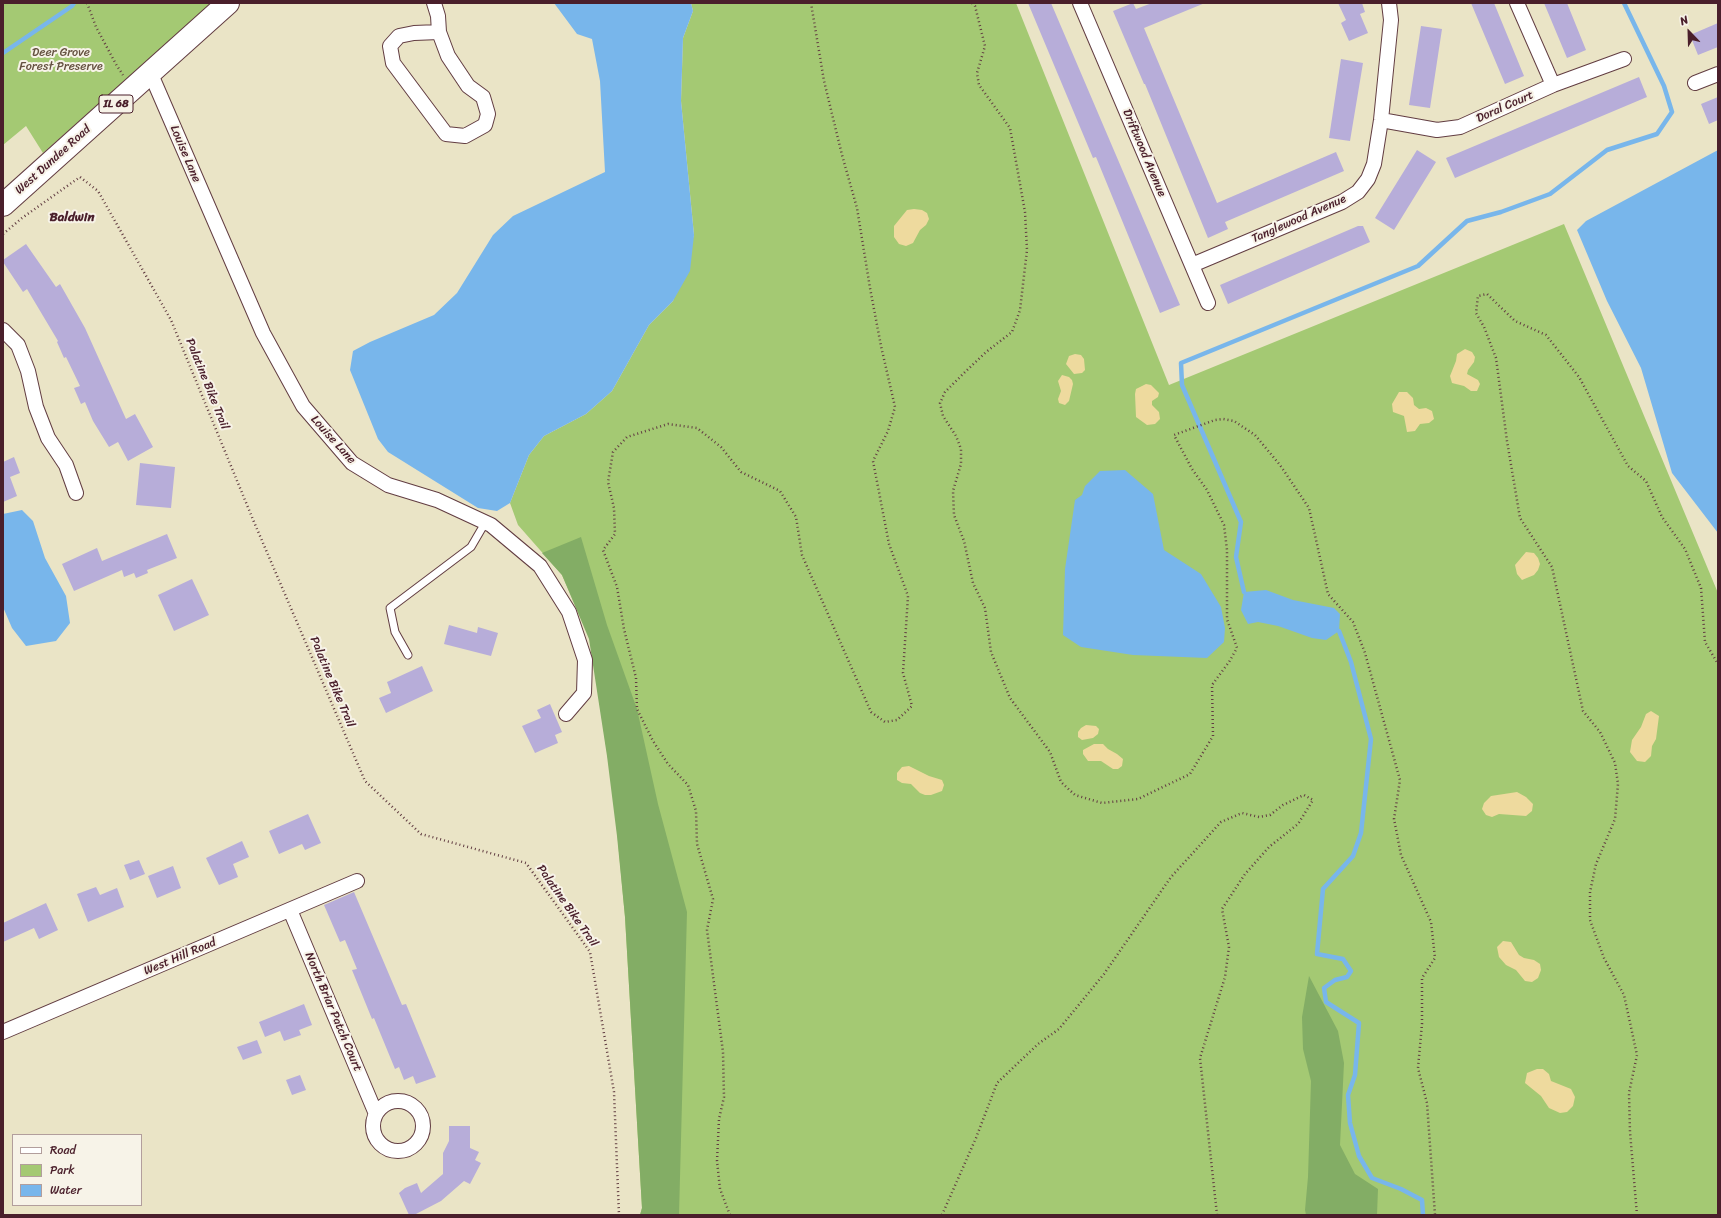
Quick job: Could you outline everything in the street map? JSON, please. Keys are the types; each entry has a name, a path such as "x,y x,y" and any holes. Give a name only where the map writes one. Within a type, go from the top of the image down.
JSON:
{"main road":[{"name":"West Dundee Road","path":"3,205 228,3"}],"street":[{"path":"434,3 438,16 439,32 448,56 468,86 483,97 488,114 485,125 465,136 446,134 393,63 390,46 399,36 414,32 439,32"},
{"name":"Driftwood Avenue","path":"1081,3 1208,303"},
{"name":"Tanglewood Avenue","path":"1192,265 1342,202 1358,192 1368,179 1374,164 1381,120 1391,20 1389,3"},
{"path":"1517,3 1552,85"},
{"name":"Doral Court","path":"1381,120 1437,130 1460,127 1552,85 1624,59"},
{"name":"Louise Lane","path":"150,72 263,334 303,406 352,463 388,485 438,500 491,525 540,566 569,612 585,660 584,693 566,714"},
{"path":"1695,83 1718,74"},
{"path":"3,330 18,345 28,371 36,407 48,438 66,465 76,493"},
{"name":"West Hill Road","path":"3,1032 357,882"},
{"name":"North Briar Patch Court","path":"290,910 376,1114"}],"lane":[{"path":"408,655 395,632 390,608 471,548 485,523"}],"path":[{"path":"87,3 96,26 117,66 133,88"},
{"path":"730,1215 720,1189 717,1161 718,1119 724,1097 723,1052 707,930 713,899 697,844 696,812 688,785 668,764 653,741 637,709 636,678 624,629 617,587 603,550 615,534 614,508 608,482 613,452 627,437 668,424 698,428 721,447 741,472 780,491 796,517 802,555 871,712 885,722 897,720 912,706 903,673 908,596 889,544 873,461 888,431 895,407 881,346 857,208 824,81 811,3"},
{"path":"972,3 975,6 985,46 977,73 979,85 1010,128 1025,212 1027,250 1020,310 1012,332 986,352 963,374 945,392 940,403 943,416 956,436 961,449 961,464 953,491 954,515 964,541 973,583 984,608 991,652 1010,698 1050,752 1061,782 1075,795 1102,803 1138,799 1190,774 1213,736 1212,685 1229,662 1237,648 1227,619 1227,550 1224,525 1207,490 1192,469 1174,435 1215,420 1223,419 1234,421 1255,435 1280,465 1309,508 1328,594 1353,622 1365,653 1400,780 1394,819 1401,854 1431,922 1435,958 1422,978 1422,1024 1418,1068 1426,1103 1435,1215"},
{"name":"Palatine Bike Trail","path":"3,234 22,218 80,177 98,191 171,320 254,522 365,781 421,834 526,863 590,952 614,1092 619,1215"},
{"path":"1637,1215 1630,1132 1629,1092 1637,1055 1624,995 1604,958 1590,920 1590,892 1596,864 1615,819 1618,784 1615,763 1600,732 1583,711 1552,567 1520,518 1507,440 1496,358 1484,327 1476,313 1478,296 1487,294 1515,321 1546,335 1579,377 1628,466 1646,481 1662,517 1685,549 1701,588 1705,642 1718,664"},
{"path":"942,1215 976,1138 996,1083 1038,1044 1059,1030 1104,974 1171,877 1221,822 1242,814 1259,817 1270,815 1283,805 1304,795 1313,800 1298,824 1269,847 1245,874 1222,909 1229,947 1224,977 1200,1058 1217,1215"}],"green space":[{"name":"Deer Grove Forest Preserve","path":"3,3 212,3 43,153 26,126 3,145"},
{"path":"691,3 1016,3 1169,385 1564,224 1718,593 1718,1215 640,1215 642,1208 625,917 614,799 590,639 562,575 518,525 510,503 529,455 544,436 586,414 612,391 649,325 673,301 694,235 681,101 683,38 693,11"},
{"path":"581,537 607,625 637,709 658,804 687,912 679,1215 640,1215 642,1208 625,917 607,756 589,639 562,575 542,553"},
{"path":"1309,976 1338,1031 1344,1063 1340,1145 1355,1174 1378,1189 1377,1215 1306,1215 1311,1081 1303,1049 1302,1017"}],"sand":[{"path":"907,210 922,210 927,213 929,219 926,225 920,230 913,243 906,246 899,244 894,237 894,226"},
{"path":"1465,349 1472,352 1475,357 1474,362 1467,374 1478,380 1480,384 1477,391 1471,391 1464,386 1452,383 1450,376 1457,354"},
{"path":"1075,354 1081,355 1084,359 1085,370 1082,373 1074,374 1066,364 1069,356"},
{"path":"1062,375 1069,377 1073,384 1069,401 1065,405 1059,403 1058,399 1061,391 1058,381"},
{"path":"1146,384 1151,385 1159,393 1158,397 1152,401 1152,405 1159,412 1160,419 1155,424 1147,425 1136,417 1135,394 1136,389"},
{"path":"1399,392 1407,392 1413,398 1414,405 1419,409 1426,408 1432,411 1434,419 1429,423 1420,424 1415,431 1407,432 1404,416 1393,412 1392,404"},
{"path":"1526,552 1534,553 1540,564 1534,575 1522,580 1517,574 1515,565"},
{"path":"1651,711 1659,716 1656,739 1652,746 1651,756 1645,762 1637,761 1630,752 1632,740 1641,727 1646,714"},
{"path":"1086,725 1096,726 1099,729 1098,734 1093,738 1082,740 1078,737 1078,732"},
{"path":"1094,744 1103,744 1117,754 1123,759 1122,766 1118,769 1113,769 1101,761 1088,761 1083,754 1083,750"},
{"path":"909,766 929,776 942,780 944,785 942,791 931,795 925,795 920,793 911,784 902,783 897,780 897,773 902,767"},
{"path":"1517,792 1526,797 1533,804 1532,811 1526,816 1499,814 1492,817 1486,815 1482,809 1484,803 1491,796"},
{"path":"1503,941 1511,942 1519,955 1524,958 1534,960 1540,964 1541,970 1538,978 1532,982 1525,981 1516,970 1506,965 1499,957 1497,947"},
{"path":"1537,1069 1543,1069 1549,1074 1551,1081 1571,1089 1575,1097 1573,1106 1567,1112 1560,1113 1549,1108 1541,1096 1525,1083 1527,1073"}],"water":[{"path":"554,3 691,3 693,11 683,38 681,101 694,235 690,271 673,301 649,325 612,391 586,414 544,436 529,455 510,503 497,511 478,508 388,452 378,439 350,370 353,351 370,342 434,315 457,293 493,235 513,216 605,172 600,81 592,39 577,34"},
{"path":"1718,150 1718,533 1672,473 1641,368 1607,301 1577,230 1586,221"},
{"path":"1125,470 1153,494 1164,550 1201,574 1221,607 1225,628 1224,642 1207,658 1133,655 1081,647 1063,635 1065,569 1075,500 1082,495 1085,486 1100,471"},
{"path":"22,510 33,521 45,558 66,596 70,623 56,641 26,646 12,628 3,607 3,514"},
{"path":"1266,590 1293,600 1334,608 1340,614 1339,631 1326,640 1312,638 1278,626 1258,622 1248,624 1241,610 1244,592"}],"building":[{"path":"1028,3 1051,3 1180,305 1160,313 1096,157 1093,158"},
{"path":"1133,3 1136,9 1152,3 1205,3 1144,28 1217,203 1336,152 1344,171 1225,222 1228,229 1208,238 1145,84 1113,11"},
{"path":"1338,3 1362,3 1365,12 1360,14 1368,33 1349,41 1341,23 1346,20"},
{"path":"1471,3 1494,3 1524,76 1505,84"},
{"path":"1544,3 1567,3 1586,50 1567,58"},
{"path":"1718,23 1718,47 1698,55 1690,35"},
{"path":"1421,26 1442,29 1430,108 1409,105"},
{"path":"1341,59 1363,63 1350,141 1329,138"},
{"path":"1639,77 1647,97 1455,178 1446,158"},
{"path":"1718,97 1718,120 1709,124 1701,104"},
{"path":"1417,150 1436,162 1394,230 1375,218"},
{"path":"1358,226 1363,226 1370,242 1228,304 1220,285"},
{"path":"26,244 56,287 60,284 85,328 126,419 135,414 153,447 128,461 118,442 109,447 93,421 85,402 81,404 74,388 80,386 66,357 64,358 57,342 58,341 27,289 23,292 3,262 3,260"},
{"path":"14,457 20,473 10,477 17,496 3,502 3,462"},
{"path":"140,463 175,467 171,508 136,505"},
{"path":"167,534 177,558 147,570 148,573 136,578 134,573 124,577 122,570 74,591 62,564 97,548 102,561"},
{"path":"192,579 209,615 174,631 158,595"},
{"path":"449,625 477,633 478,627 498,633 491,656 444,644"},
{"path":"422,666 433,691 386,713 379,698 391,693 387,682"},
{"path":"550,704 562,732 555,735 558,743 535,753 522,726 541,718 537,710"},
{"path":"308,814 321,843 305,850 302,844 279,854 269,831"},
{"path":"242,841 249,857 233,864 238,877 219,885 206,858"},
{"path":"139,860 145,874 130,880 124,865"},
{"path":"173,866 181,888 157,898 148,876"},
{"path":"96,887 100,895 117,888 124,907 88,922 77,894"},
{"path":"354,892 402,1005 406,1004 436,1077 416,1084 413,1076 404,1080 399,1067 395,1069 374,1018 372,1019 352,970 357,969 345,940 340,942 324,905"},
{"path":"46,903 58,930 39,939 34,928 3,942 3,923"},
{"path":"304,1004 312,1025 299,1030 301,1035 284,1041 280,1031 265,1037 259,1022"},
{"path":"257,1040 262,1053 243,1060 237,1047"},
{"path":"300,1075 306,1090 292,1095 286,1080"},
{"path":"449,1126 470,1126 470,1148 479,1152 475,1160 481,1163 470,1184 464,1181 441,1201 414,1215 409,1215 399,1193 405,1188 417,1183 421,1193 443,1174 443,1153 449,1141"}],"waterway":[{"path":"3,53 72,6 74,3"},
{"path":"1244,592 1236,557 1241,522 1182,385 1181,363 1418,266 1467,221 1501,212 1550,194 1607,150 1657,134 1672,112 1664,86 1624,3"},
{"path":"1339,631 1351,662 1371,739 1361,833 1353,856 1323,889 1317,954 1343,959 1351,971 1347,977 1335,980 1324,988 1326,1002 1359,1023 1355,1075 1348,1095 1350,1123 1359,1156 1372,1178 1401,1189 1422,1200 1423,1215"}],"district":[{"name":"Baldwin","path":"72,218"}]}
